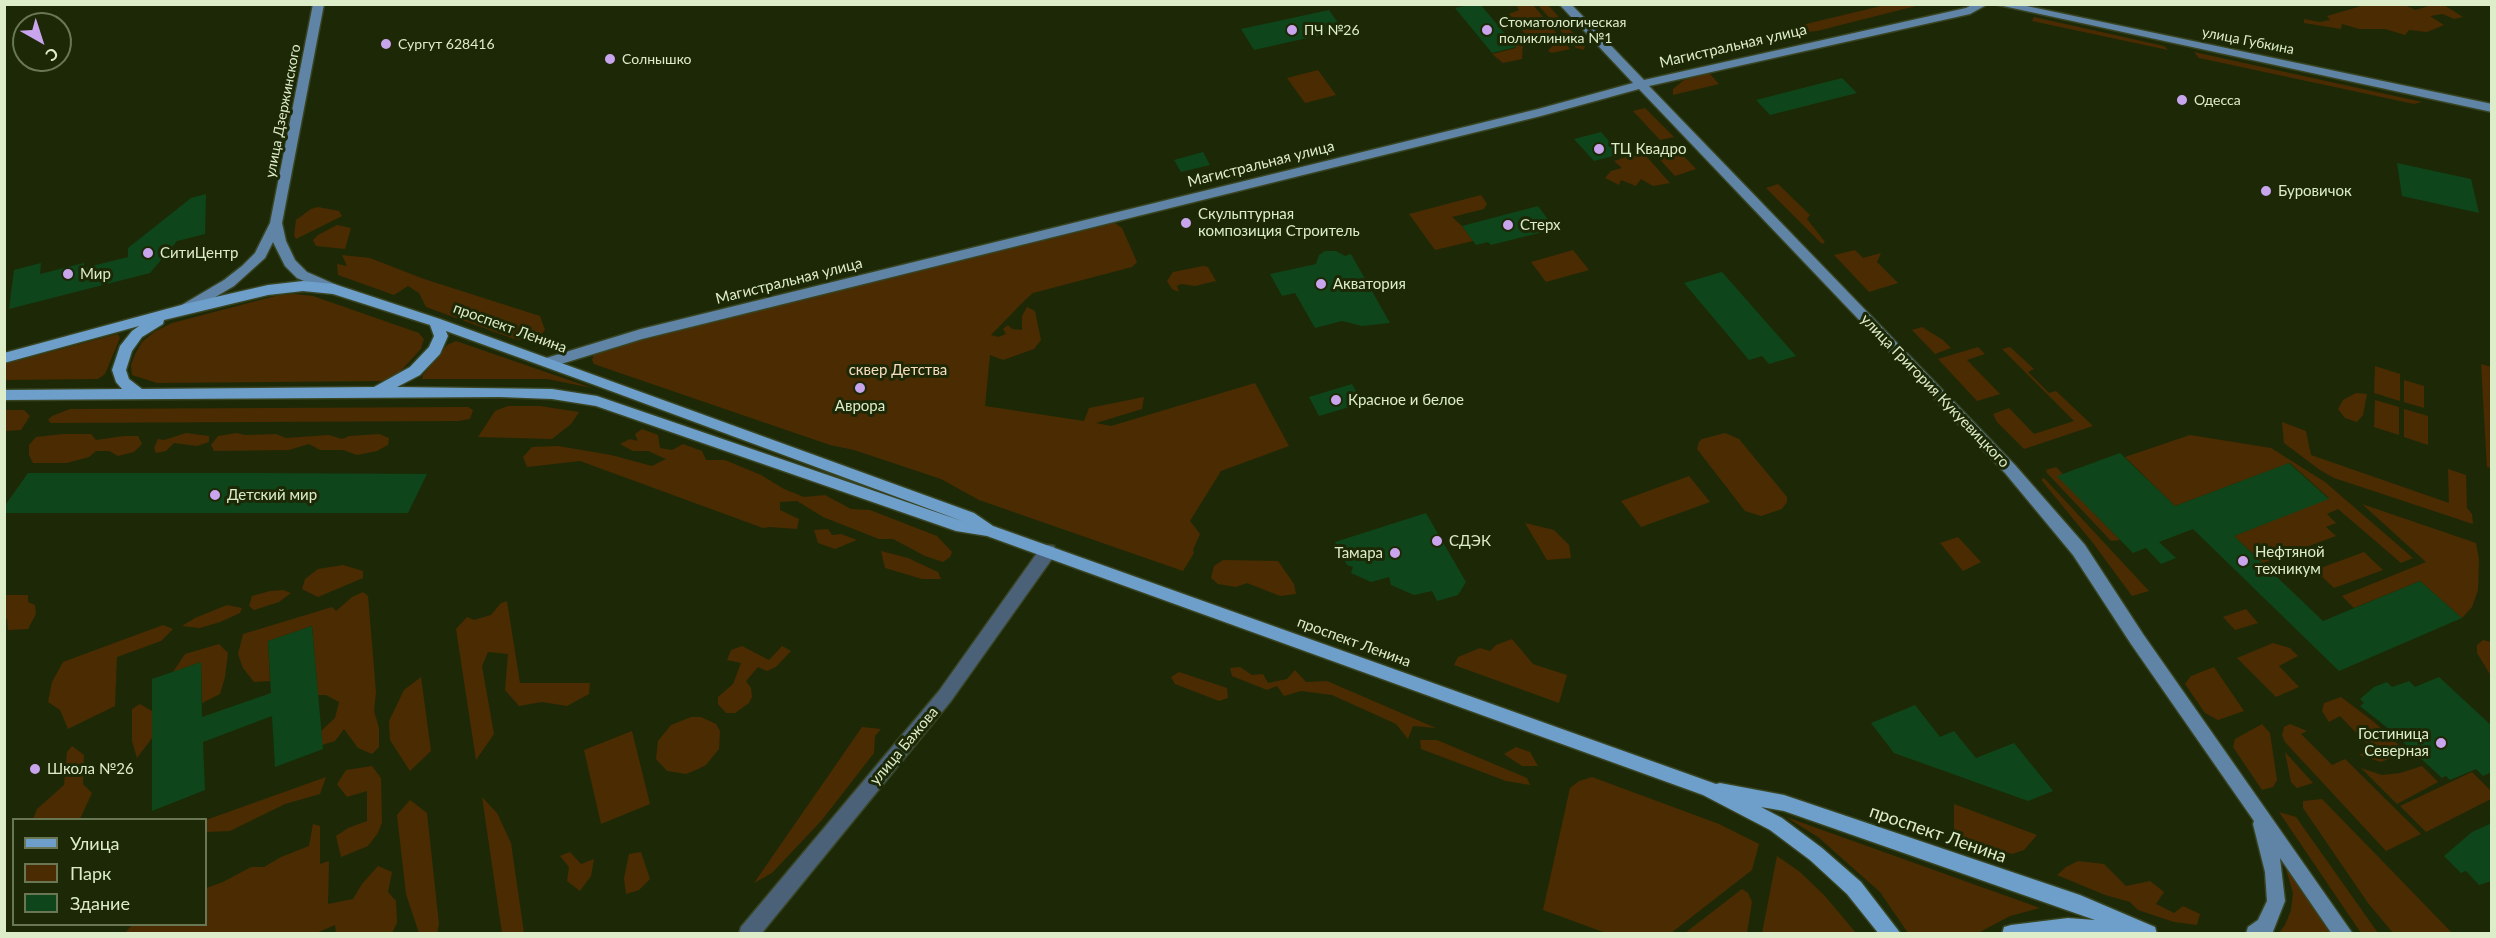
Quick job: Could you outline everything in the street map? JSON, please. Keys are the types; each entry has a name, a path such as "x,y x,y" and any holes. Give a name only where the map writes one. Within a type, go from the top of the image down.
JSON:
{"main road":[{"name":"улица Дзержинского","path":"185,309 229,283 247,269 261,255 276,223 319,4"},
{"name":"улица Григория Кукуевицкого","path":"1564,4 1640,86 1734,180 2001,460 2055,521 2079,550 2137,639 2344,933"},
{"name":"Магистральная улица","path":"548,363 641,334 1787,50 1970,11 1983,4"},
{"name":"улица Губкина","path":"1998,4 2492,108"},
{"name":"улица Дзержинского","path":"276,223 279,241 290,263 302,275 334,289"},
{"name":"проспект Ленина","path":"4,358 185,309 291,287 334,289 435,322 969,517 987,530"},
{"path":"139,394 123,382 119,370 125,350 137,334 156,322 185,309"},
{"path":"377,392 415,371 435,350 441,336 435,322"},
{"name":"проспект Ленина","path":"4,395 500,392 552,394 597,400 961,527 987,530 1048,551 1708,789 1776,824 1816,854 1854,888 1892,933"},
{"name":"проспект Ленина","path":"1708,789 1784,803 2080,904 2148,933"},
{"name":"улица Григория Кукуевицкого","path":"2255,933 2265,927 2276,901 2274,872 2260,816"},
{"path":"2011,933 2068,927 2140,933"}],"street":[{"name":"улица Бажова","path":"748,933 945,696 1048,551"}],"green space":[{"path":"2368,4 2405,5 2415,10 2432,5 2444,5 2463,17 2454,19 2443,14 2430,16 2444,25 2427,32 2409,30 2405,35 2385,29 2359,29 2342,24 2341,29 2304,23 2304,19 2320,22 2330,20 2327,16"},
{"path":"1533,5 1570,49 1552,53 1548,51 1552,46 1546,38 1539,34 1526,35 1509,14 1519,10 1517,6"},
{"path":"1538,5 1548,5 1585,46 1584,50 1576,48"},
{"path":"1885,5 1920,5 1817,31 1806,32 1800,28 1802,25"},
{"path":"2034,17 2164,46 2168,50 2032,21"},
{"path":"1515,37 1523,38 1522,59 1503,63 1492,54 1516,48 1512,41"},
{"path":"2194,52 2422,102 2414,104 2199,58"},
{"path":"1318,70 1336,95 1305,103 1287,78"},
{"path":"1709,73 1719,84 1673,95 1673,89 1684,80"},
{"path":"1645,108 1674,137 1660,140 1633,111"},
{"path":"1654,143 1679,151 1696,169 1675,176 1652,151"},
{"path":"1635,154 1647,157 1670,183 1653,186 1641,179 1636,186 1621,180 1619,185 1605,178 1611,171 1622,168 1614,161"},
{"path":"1778,184 1810,215 1807,219 1825,242 1822,244 1766,188"},
{"path":"1481,195 1487,204 1484,209 1452,217 1473,241 1435,250 1409,214"},
{"path":"318,207 339,211 342,216 296,239 294,235 296,220 311,209"},
{"name":"сквер Детства","path":"1115,223 1122,228 1137,262 1132,267 1033,293 1024,301 991,335 998,337 1006,334 1003,329 1008,325 1012,329 1022,330 1022,316 1027,307 1035,311 1041,340 1034,349 1003,360 990,355 985,406 1084,421 1089,408 1144,397 1142,409 1096,423 1111,426 1255,383 1289,446 1221,471 1190,521 1200,534 1193,550 1194,553 1183,571 979,500 941,479 854,450 830,445 594,364 592,360 594,354 601,350 636,340"},
{"path":"337,225 351,228 345,249 316,246 313,240 318,235"},
{"path":"1573,250 1589,270 1546,282 1531,262"},
{"path":"1855,250 1863,258 1881,253 1877,262 1898,283 1869,292 1834,255"},
{"path":"342,255 370,258 424,279 540,316 545,330 535,342 514,339 426,307 419,293 408,286 394,295 338,275 337,264 347,266"},
{"path":"1208,267 1216,281 1195,286 1181,284 1177,286 1179,292 1172,289 1167,281 1173,272"},
{"path":"279,295 313,296 419,333 424,339 421,349 397,375 382,381 157,383 132,375 131,365 142,342 154,332 172,323"},
{"path":"1922,327 1951,348 1935,354 1912,330"},
{"path":"118,334 120,338 105,374 98,379 5,380 5,364"},
{"path":"456,341 592,388 547,379 422,379 447,345"},
{"path":"1978,347 1985,354 1967,360 2000,394 1977,401 1938,359"},
{"path":"2010,347 2034,369 2028,372 2049,393 2056,391 2093,426 2024,449 1997,422 1993,414 2009,408 2034,434 2074,421 2002,349"},
{"path":"2481,364 2491,367 2491,468 2487,467"},
{"path":"2375,366 2400,374 2400,401 2374,393"},
{"path":"2404,380 2424,386 2424,408 2404,402"},
{"path":"2356,393 2367,394 2363,415 2357,422 2345,418 2338,409 2343,400"},
{"path":"2375,400 2399,407 2399,435 2374,427"},
{"path":"508,406 540,406 579,412 571,424 552,439 478,437 495,411"},
{"path":"468,407 473,410 470,419 458,421 51,423 48,420 70,409"},
{"path":"2404,409 2428,416 2428,445 2404,437"},
{"path":"5,410 24,410 30,416 21,430 5,431"},
{"path":"2282,422 2306,431 2311,455 2449,503 2448,469 2466,475 2467,508 2472,514 2473,524 2334,478 2284,443"},
{"path":"642,429 658,435 660,448 672,450 683,444 702,451 706,460 725,460 804,497 825,495 851,509 870,510 937,536 952,552 950,557 943,562 925,556 893,539 879,539 823,517 797,501 780,502 780,510 799,519 797,529 763,528 580,461 527,467 523,457 532,447 558,446 611,455 652,466 666,459 648,451 633,451 620,444 630,439 638,441 635,434"},
{"path":"186,433 209,436 209,442 197,446 174,443 166,451 156,453 154,448 158,439 164,440"},
{"path":"237,433 276,434 286,438 329,435 342,439 349,436 379,434 389,438 388,445 377,451 357,455 343,450 320,450 309,444 289,450 214,451 211,445 218,436"},
{"path":"1725,433 1739,439 1787,497 1787,502 1782,509 1761,516 1745,511 1697,449 1702,439"},
{"path":"91,434 96,440 138,436 142,444 134,452 118,456 109,451 96,451 89,457 67,463 33,463 29,455 29,445 36,437"},
{"path":"2190,435 2271,448 2325,482 2413,558 2401,563 2338,509 2327,514 2336,523 2326,527 2336,536 2263,563 2234,536 2329,498 2290,463 2175,506 2125,457"},
{"path":"2056,467 2063,474 2058,476 2120,540 2111,541 2047,473 2046,470"},
{"path":"1689,476 1710,502 1641,527 1621,501"},
{"path":"2042,478 2149,591 2132,596 2093,543 2042,481"},
{"path":"2362,504 2476,543 2479,559 2478,590 2472,607 2462,618 2420,581 2354,608 2342,596 2426,562"},
{"path":"1525,523 1554,530 1569,545 1571,558 1547,560"},
{"path":"828,529 832,535 841,534 857,540 835,549 818,543 814,530"},
{"path":"1958,537 1981,562 1963,571 1940,543"},
{"path":"881,551 908,558 938,572 941,579 922,579 885,568"},
{"path":"2364,552 2383,570 2334,588 2315,570"},
{"path":"1223,560 1278,561 1294,584 1296,594 1280,596 1247,583 1236,587 1218,584 1211,578 1214,566"},
{"path":"343,565 363,571 363,578 318,597 302,589 305,579 318,569"},
{"path":"283,590 291,593 279,602 254,610 249,606 252,596"},
{"path":"363,592 368,596 376,692 374,711 379,728 379,747 372,754 358,748 344,729 335,741 322,745 321,731 335,718 339,702 326,695 318,695 312,626 268,641 270,681 254,682 243,668 238,654 243,634 332,607 336,611 352,597"},
{"path":"4,595 28,595 28,602 35,605 36,614 28,629 8,630"},
{"path":"507,601 520,683 590,683 589,694 567,706 542,702 519,706 505,690 508,654 488,652 482,666 494,734 476,760 456,629 467,617 474,620 491,615 501,603"},
{"path":"227,605 242,608 240,613 200,628 182,626 195,618"},
{"path":"2246,609 2258,623 2235,630 2223,617"},
{"path":"163,625 173,629 161,641 117,657 115,706 68,729 60,710 48,702 52,682 63,662"},
{"path":"1512,639 1533,664 1567,675 1559,703 1454,665 1458,657 1480,648 1490,651 1496,645"},
{"path":"2483,640 2491,642 2491,676 2477,653 2477,645"},
{"path":"2273,643 2290,648 2298,656 2279,666 2299,687 2276,697 2237,658"},
{"path":"219,644 228,653 225,677 220,694 202,703 201,662 173,672 185,654"},
{"path":"742,646 769,660 782,646 791,651 776,667 767,671 758,667 746,681 751,688 752,697 749,703 735,713 726,713 718,704 718,697 733,684 741,663 727,660 731,650"},
{"path":"1240,667 1252,675 1263,674 1268,683 1287,679 1295,670 1306,682 1327,681 1436,728 1413,726 1408,739 1396,724 1332,695 1301,691 1284,696 1277,686 1267,690 1232,676 1230,668"},
{"path":"2214,667 2244,711 2218,720 2205,713 2185,684 2191,676"},
{"path":"1179,672 1227,688 1228,698 1219,701 1175,684 1171,677"},
{"path":"421,677 431,751 410,771 390,740 389,721 404,690"},
{"path":"2341,697 2374,722 2406,752 2381,762 2359,755 2371,748 2340,716 2329,722 2322,711 2324,703"},
{"path":"140,704 152,711 152,738 137,758 132,741 132,709"},
{"path":"691,717 701,717 716,724 720,731 719,749 706,765 696,770 686,774 667,771 656,759 658,741 671,725"},
{"path":"2262,724 2270,733 2277,780 2273,787 2262,790 2233,747 2235,739"},
{"path":"2290,724 2307,731 2301,734 2332,765 2345,759 2421,834 2386,851 2285,742 2282,735 2284,727"},
{"path":"862,727 881,729 875,736 874,753 822,820 772,873 754,883"},
{"path":"632,731 650,804 601,824 584,750"},
{"path":"1420,740 1437,740 1527,778 1530,785 1506,781 1421,749"},
{"path":"72,746 84,755 83,784 92,793 80,818 33,818 37,809 64,785 67,752"},
{"path":"1516,747 1530,752 1538,766 1522,766 1504,754"},
{"path":"2285,752 2313,783 2297,788 2291,782"},
{"path":"372,766 381,778 382,822 378,833 368,846 341,857 336,836 348,828 367,821 367,791 347,797 337,784 346,770"},
{"path":"2422,766 2438,782 2397,804 2361,768 2382,775 2400,773"},
{"path":"2472,772 2491,791 2491,799 2426,832 2400,806"},
{"path":"326,777 320,794 285,804 230,831 207,832 207,820"},
{"path":"1592,777 1719,824 1759,844 1752,870 1671,933 1606,933 1543,910 1570,788 1579,781"},
{"path":"482,797 497,813 511,843 524,933 502,933"},
{"path":"2322,799 2452,933 2393,933 2368,903 2303,808 2303,801"},
{"path":"410,800 427,813 439,924 437,933 419,933 406,894 397,815"},
{"path":"1954,804 2037,835 2024,850 2012,854 1986,847 1954,835"},
{"path":"2279,812 2296,817 2378,933 2361,933"},
{"path":"1786,817 2040,908 2010,916 1978,933 1908,933 1880,892 1818,837"},
{"path":"313,824 320,826 320,864 329,861 328,904 353,899 362,884 378,866 392,872 388,892 396,901 397,923 392,933 336,933 335,925 314,934 125,933 131,926 207,926 207,888 251,867 264,867 281,857 309,846"},
{"path":"570,852 581,864 594,859 591,876 580,891 567,881 569,867 560,856"},
{"path":"641,852 650,879 639,890 626,894 624,878 629,854"},
{"path":"1777,856 1800,872 1825,896 1856,933 1762,933"},
{"path":"2078,861 2104,864 2126,886 2150,881 2164,892 2156,904 2174,913 2183,906 2200,914 2197,925 2174,922 2138,910 2130,902 2105,895 2057,875"},
{"path":"2285,866 2331,933 2278,934 2285,925 2291,910 2293,893"},
{"path":"1742,889 1748,893 1752,902 1747,933 1685,933"}],"building":[{"name":"Стоматологическая поликлиника №1","path":"1480,4 1516,47 1492,53 1455,8"},
{"name":"ПЧ №26","path":"1329,10 1343,30 1254,50 1241,29"},
{"path":"1842,78 1857,93 1770,115 1756,100"},
{"name":"ТЦ Квадро","path":"1601,132 1620,154 1594,161 1574,139"},
{"path":"1203,152 1210,165 1181,172 1174,160"},
{"path":"2397,163 2471,179 2479,213 2402,196"},
{"name":"СитиЦентр","path":"206,194 205,234 177,241 150,273 9,309 14,270 41,263 40,274 84,263 84,268 128,257 128,248 191,198"},
{"path":"1538,206 1555,229 1491,245 1488,242 1476,245 1462,226"},
{"name":"Акватория","path":"1325,251 1336,251 1345,256 1351,254 1390,323 1362,326 1342,321 1315,328 1295,293 1282,296 1270,274 1316,264 1319,255"},
{"path":"1722,272 1796,356 1769,364 1762,356 1749,360 1684,283"},
{"name":"Красное и белое","path":"1352,384 1363,403 1319,416 1309,397"},
{"name":"Нефтяной техникум","path":"2120,453 2175,506 2289,463 2329,499 2234,536 2323,621 2420,581 2462,618 2339,671 2193,529 2159,542 2176,558 2161,564 2146,548 2133,553 2057,476"},
{"name":"Детский мир","path":"28,473 427,474 408,513 4,513 4,507"},
{"name":"Тамара","path":"1426,513 1466,582 1458,595 1437,601 1432,591 1414,595 1391,585 1389,577 1371,582 1351,573 1353,567 1347,565 1335,542"},
{"path":"312,626 323,749 275,767 272,716 203,742 205,790 152,811 152,679 201,662 202,717 271,693 268,641"},
{"name":"Гостиница Северная","path":"2439,677 2492,726 2492,772 2483,776 2476,769 2450,780 2446,776 2442,778 2389,729 2360,706 2364,703 2360,699 2374,687 2387,682 2392,687 2409,681 2415,687"},
{"path":"1915,705 1940,737 1954,731 1976,758 2014,743 2053,791 2028,801 1894,753 1871,723"},
{"path":"2492,823 2492,881 2479,885 2466,871 2461,873 2444,856 2472,832"}],"place":[{"name":"ПЧ №26","path":"1292,30"},
{"name":"Стоматологическая поликлиника №1","path":"1487,30"},
{"name":"Сургут 628416","path":"386,44"},
{"name":"Солнышко","path":"610,59"},
{"name":"Одесса","path":"2182,100"},
{"name":"ТЦ Квадро","path":"1599,149"},
{"name":"Буровичок","path":"2266,191"},
{"name":"Скульптурная композиция Строитель","path":"1186,223"},
{"name":"Стерх","path":"1508,225"},
{"name":"СитиЦентр","path":"148,253"},
{"name":"Мир","path":"68,274"},
{"name":"Акватория","path":"1321,284"},
{"name":"Аврора","path":"860,388"},
{"name":"Красное и белое","path":"1336,400"},
{"name":"Детский мир","path":"215,495"},
{"name":"СДЭК","path":"1437,541"},
{"name":"Тамара","path":"1395,553"},
{"name":"Нефтяной техникум","path":"2243,561"},
{"name":"Гостиница Северная","path":"2441,743"},
{"name":"Школа №26","path":"35,769"}]}
